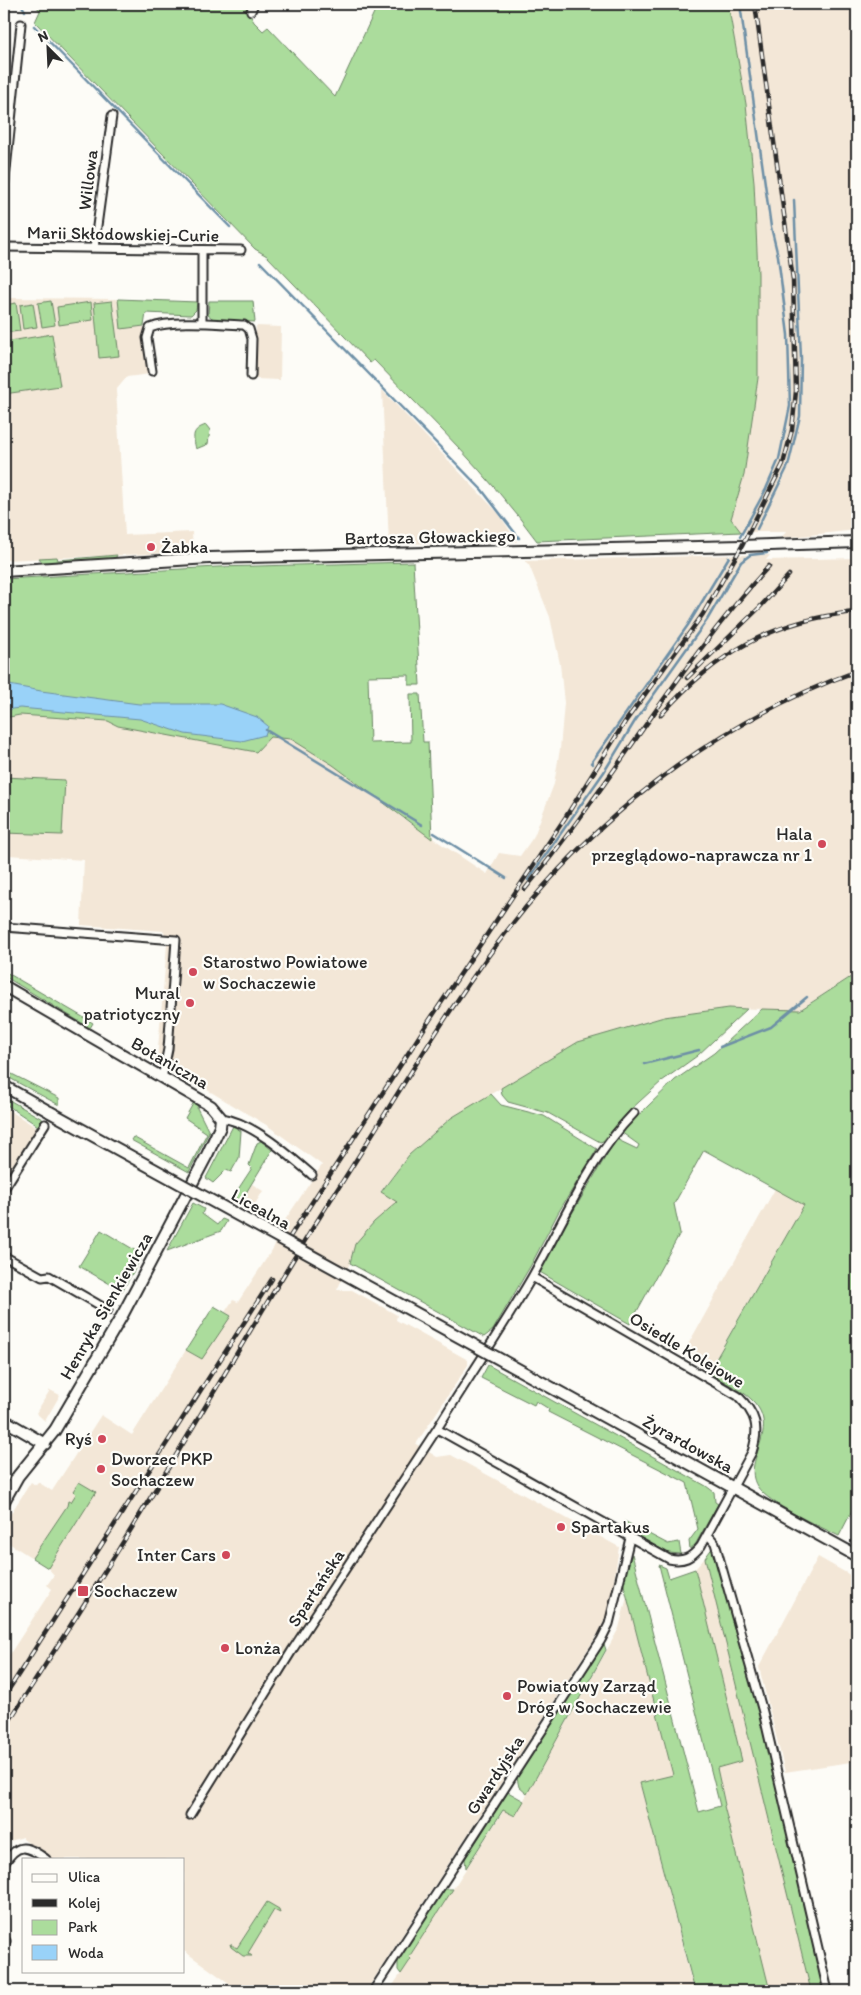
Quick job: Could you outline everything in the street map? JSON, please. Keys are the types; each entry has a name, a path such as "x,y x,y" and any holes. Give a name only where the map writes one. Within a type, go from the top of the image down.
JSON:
{"street":[{"path":"251,11 254,4"},
{"path":"4,189 21,24"},
{"name":"Willowa","path":"94,248 112,116"},
{"name":"Marii Skłodowskiej-Curie","path":"4,247 241,250"},
{"path":"202,250 202,323"},
{"path":"152,371 147,338 150,328 157,325 202,323 244,325 249,329 252,338 251,376"},
{"name":"Bartosza Głowackiego","path":"4,571 209,558 857,542"},
{"path":"4,927 176,940 168,1049 162,1078"},
{"name":"Botaniczna","path":"4,986 211,1106 221,1118 232,1120 252,1131 285,1152 312,1176"},
{"name":"Licealna","path":"4,1086 187,1192"},
{"path":"532,1276 569,1205 615,1133 634,1113"},
{"name":"Licealna","path":"53,1116 503,1361"},
{"name":"Henryka Sienkiewicza","path":"4,1501 27,1465 45,1444 123,1314 220,1127 221,1118"},
{"path":"4,1189 45,1124"},
{"path":"4,1256 42,1277 48,1276 108,1310"},
{"name":"Spartańska","path":"190,1815 293,1650 437,1429 532,1276"},
{"name":"Osiedle Kolejowe","path":"532,1276 738,1396 750,1408 756,1422 756,1438 746,1465 734,1488"},
{"name":"Żyrardowska","path":"503,1361 857,1556"},
{"path":"4,1420 45,1444"},
{"path":"437,1429 668,1559 682,1560 693,1556 734,1488"},
{"path":"708,1534 715,1543 763,1712 828,1991"},
{"name":"Gwardyjska","path":"373,1991 601,1640 613,1610 630,1538"},
{"path":"4,1864 11,1853 22,1847 32,1849 45,1858"}],"shaded area":[{"path":"728,4 857,4 857,530 781,538 786,532 741,532 731,519 744,475 758,378 758,274 754,182 746,104"},
{"path":"4,298 118,299 121,329 144,326 150,374 127,377 116,390 125,535 192,532 193,552 4,560"},
{"path":"256,326 281,327 280,380 255,379"},
{"path":"382,390 499,514 517,542 389,544"},
{"path":"732,555 770,555 766,560 857,558 857,973 799,1010 729,1008 664,1017 578,1042 451,1118 409,1155 381,1191 398,1202 374,1222 355,1244 350,1263 337,1290 352,1290 397,1315 396,1320 468,1360 468,1365 416,1444 437,1457 451,1455 619,1547 610,1608 599,1632 366,1991 240,1991 185,1952 185,1858 50,1858 23,1839 23,1837 10,1841 4,1851 4,1663 52,1589 47,1585 54,1575 48,1568 4,1540 4,1524 31,1482 35,1485 38,1482 52,1491 101,1415 132,1435 186,1350 198,1357 231,1316 225,1312 233,1300 238,1302 274,1247 281,1226 322,1165 268,1126 157,1060 167,945 164,931 81,925 84,860 8,855 8,851 4,851 4,718 20,715 108,721 118,726 256,752 270,737 291,739 333,765 408,822 487,874 499,853 520,856 534,836 554,784 560,749 564,703 560,664 550,617 529,565 525,561"},
{"path":"4,1107 37,1128 4,1181"},
{"path":"252,1184 263,1191 252,1209 241,1201"},
{"path":"775,1189 804,1205 712,1365 685,1350"},
{"path":"50,1390 60,1395 45,1421 36,1413"},
{"path":"818,1557 857,1579 857,1761 785,1772 759,1667"},
{"path":"705,1558 811,1991 770,1991 723,1806 725,1805 717,1767 741,1761 695,1569"},
{"path":"627,1597 673,1775 640,1783 694,1991 389,1991 504,1810 515,1816 619,1628"}],"green space":[{"path":"35,4 248,4 246,8 254,22 263,31 268,27 335,97 378,4 728,4 746,104 754,182 758,274 758,378 744,475 731,519 741,532 537,541 499,493 438,426 374,360 370,363 267,256 255,249 35,22 40,11"},
{"path":"118,299 197,302 196,310 191,315 146,313 144,326 121,329"},
{"path":"51,301 55,325 42,327 38,303"},
{"path":"112,301 119,356 99,358 94,303"},
{"path":"209,301 253,301 255,322 215,320 208,315"},
{"path":"91,302 93,320 59,325 57,307"},
{"path":"16,303 20,331 4,333 4,305"},
{"path":"33,303 37,327 23,329 20,305"},
{"path":"52,334 60,386 4,394 4,342"},
{"path":"206,425 210,430 208,444 196,449 195,431"},
{"path":"117,555 115,559 44,565 39,558 57,557 58,560"},
{"path":"413,562 420,685 409,685 409,675 368,676 370,743 411,742 410,694 420,694 423,742 428,742 432,839 333,765 291,739 270,737 256,752 118,726 108,721 20,715 4,718 4,579 217,567"},
{"path":"4,777 65,780 62,835 4,833"},
{"path":"4,971 93,1023 90,1028 4,976"},
{"path":"857,973 857,1501 839,1536 783,1507 763,1493 757,1486 753,1475 754,1464 761,1442 763,1418 757,1406 745,1394 708,1373 804,1205 704,1150 674,1204 680,1233 630,1324 538,1271 616,1139 637,1149 639,1145 621,1132 675,1080 714,1053 762,1009 800,1010"},
{"path":"729,1008 747,1009 697,1056 662,1081 628,1112 603,1141 600,1142 548,1113 508,1102 502,1095 501,1088 578,1042 664,1017"},
{"path":"4,1070 59,1098 59,1105 4,1075"},
{"path":"491,1094 501,1105 544,1116 597,1149 558,1213 531,1265 493,1330 484,1337 350,1263 355,1244 374,1222 397,1202 381,1192 409,1155 451,1118"},
{"path":"4,1097 44,1120 41,1128 4,1103"},
{"path":"194,1102 198,1105 197,1108 209,1132 189,1172 131,1140 133,1137 189,1168 207,1133 185,1118"},
{"path":"233,1126 241,1131 239,1158 231,1172 226,1170 213,1183 206,1178"},
{"path":"261,1141 272,1150 241,1201 233,1197 252,1168 249,1165 257,1143"},
{"path":"193,1203 204,1209 202,1214 217,1225 222,1219 227,1221 221,1231 167,1251"},
{"path":"101,1230 143,1255 122,1291 79,1266"},
{"path":"214,1306 231,1316 202,1359 186,1350"},
{"path":"488,1365 714,1492 715,1502 718,1504 695,1545 690,1549 689,1541 698,1529 687,1483 548,1412 549,1409 536,1401 534,1405 481,1378"},
{"path":"79,1482 96,1492 48,1568 32,1558 67,1506 68,1501 71,1502 76,1494 73,1491"},
{"path":"624,1521 668,1544 679,1542 681,1554 669,1553 627,1531"},
{"path":"713,1547 759,1707 827,1991 811,1991 705,1558"},
{"path":"632,1554 699,1812 720,1806 659,1565 666,1568 669,1578 695,1569 742,1761 717,1768 724,1806 770,1991 695,1991 640,1783 673,1775 623,1581"},
{"path":"604,1644 606,1650 527,1794 519,1787 517,1778"},
{"path":"508,1792 524,1801 515,1816 503,1810 466,1868 465,1859"},
{"path":"444,1889 453,1889 409,1957 411,1959 401,1974 398,1970 398,1961"},
{"path":"267,1902 279,1909 280,1913 274,1910 248,1953 252,1956 243,1956 231,1947 230,1944 237,1948"}],"water":[{"path":"4,684 41,691 139,704 220,704 257,717 268,726 265,735 242,741 185,734 140,719 20,708 4,710"}],"waterway":[{"path":"21,4 25,11"},
{"path":"740,4 788,335 790,406 779,459 766,489 740,537"},
{"path":"34,26 230,227"},
{"path":"757,529 788,466 800,416 801,358 794,200"},
{"path":"260,262 482,490 519,538"},
{"path":"528,880 604,772 635,721 707,620 741,562 750,555 767,553"},
{"path":"593,764 591,763 688,625 729,557"},
{"path":"266,730 422,825"},
{"path":"434,833 506,878"},
{"path":"720,1047 771,1027 807,997"},
{"path":"644,1064 699,1050"}],"railway":[{"path":"289,1238 429,1021 565,818 625,722 703,614 742,546 783,464 792,430 796,391 793,280 755,4"},
{"path":"525,889 587,809 674,684 736,604 769,566"},
{"path":"687,678 760,607 789,575"},
{"path":"661,715 703,674 747,644 771,632 797,623 824,616 854,612"},
{"path":"4,1729 127,1536 293,1259 451,1009 526,907 596,832 635,798 676,767 719,738 764,713 810,690 857,671"},
{"path":"4,1697 272,1279"}],"place":[{"name":"Żabka","path":"151,547"},
{"name":"Hala przeglądowo-naprawcza nr 1","path":"822,844"},
{"name":"Starostwo Powiatowe w Sochaczewie","path":"193,972"},
{"name":"Mural patriotyczny","path":"190,1003"},
{"name":"Ryś","path":"102,1439"},
{"name":"Dworzec PKP Sochaczew","path":"101,1469"},
{"name":"Spartakus","path":"561,1527"},
{"name":"Inter Cars","path":"226,1555"},
{"name":"Sochaczew","path":"83,1591"},
{"name":"Lonża","path":"225,1648"},
{"name":"Powiatowy Zarząd Dróg w Sochaczewie","path":"507,1696"}]}
